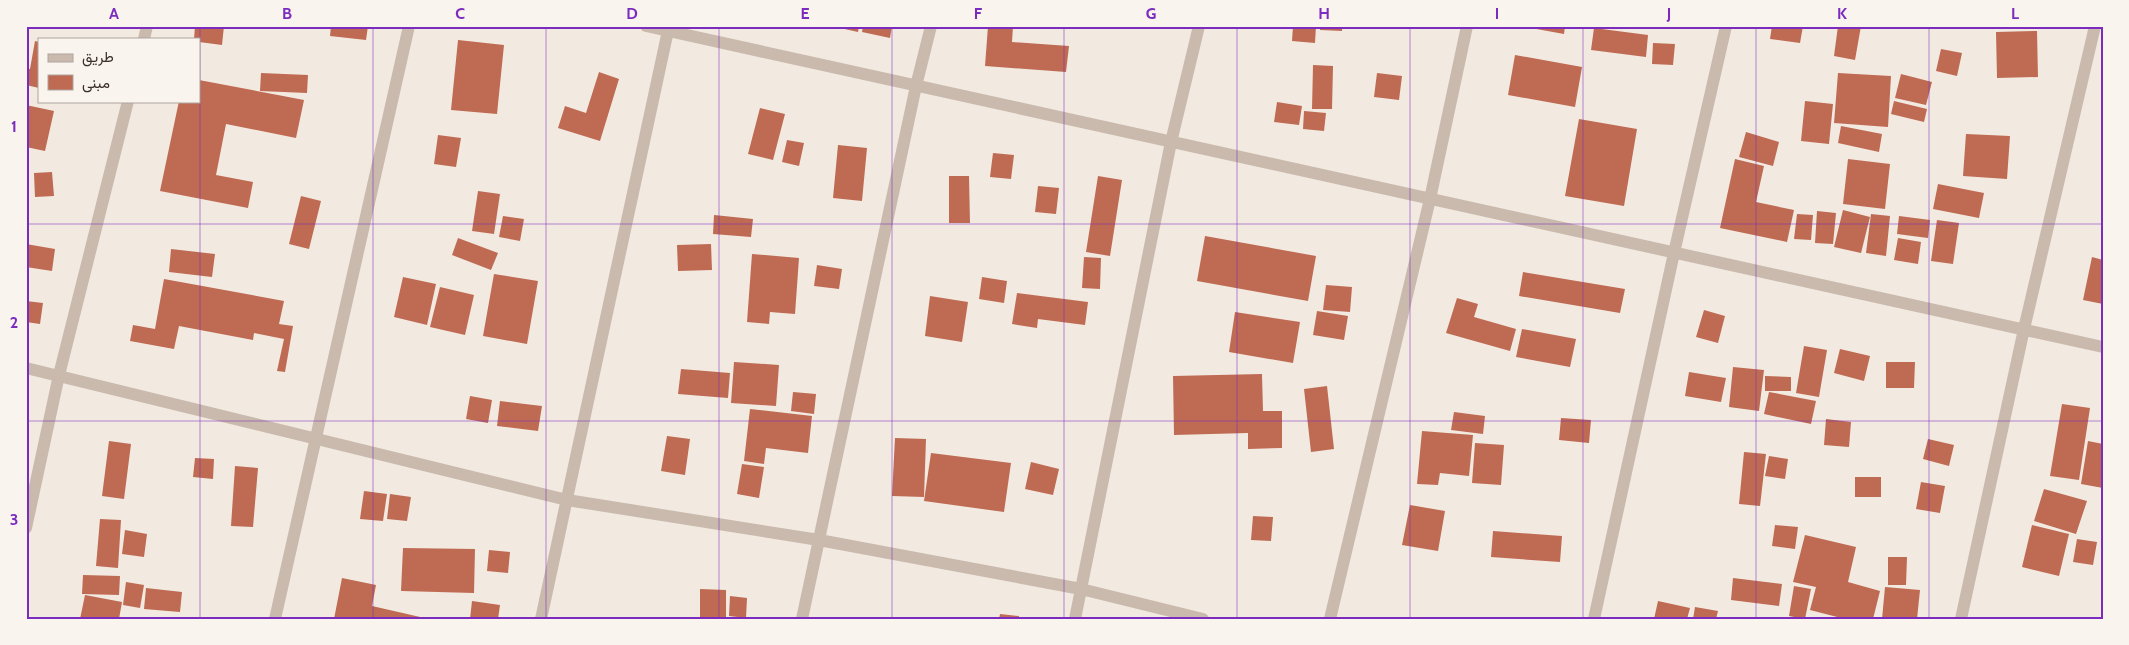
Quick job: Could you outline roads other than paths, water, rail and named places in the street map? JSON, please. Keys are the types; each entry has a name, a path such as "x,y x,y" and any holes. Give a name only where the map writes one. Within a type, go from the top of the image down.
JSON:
{"street":[{"path":"276,619 409,26"},
{"path":"646,26 668,29 916,86 2103,347"},
{"path":"802,619 916,86 931,26"},
{"path":"1075,619 1171,142 1199,26"},
{"path":"1330,619 1430,199 1467,26"},
{"path":"1594,619 1726,26"},
{"path":"1961,619 2024,329 2095,26"},
{"path":"541,619 668,29"},
{"path":"26,528 59,375 128,102"},
{"path":"26,368 316,437 567,500 819,540 1081,589 1203,619"}]}
